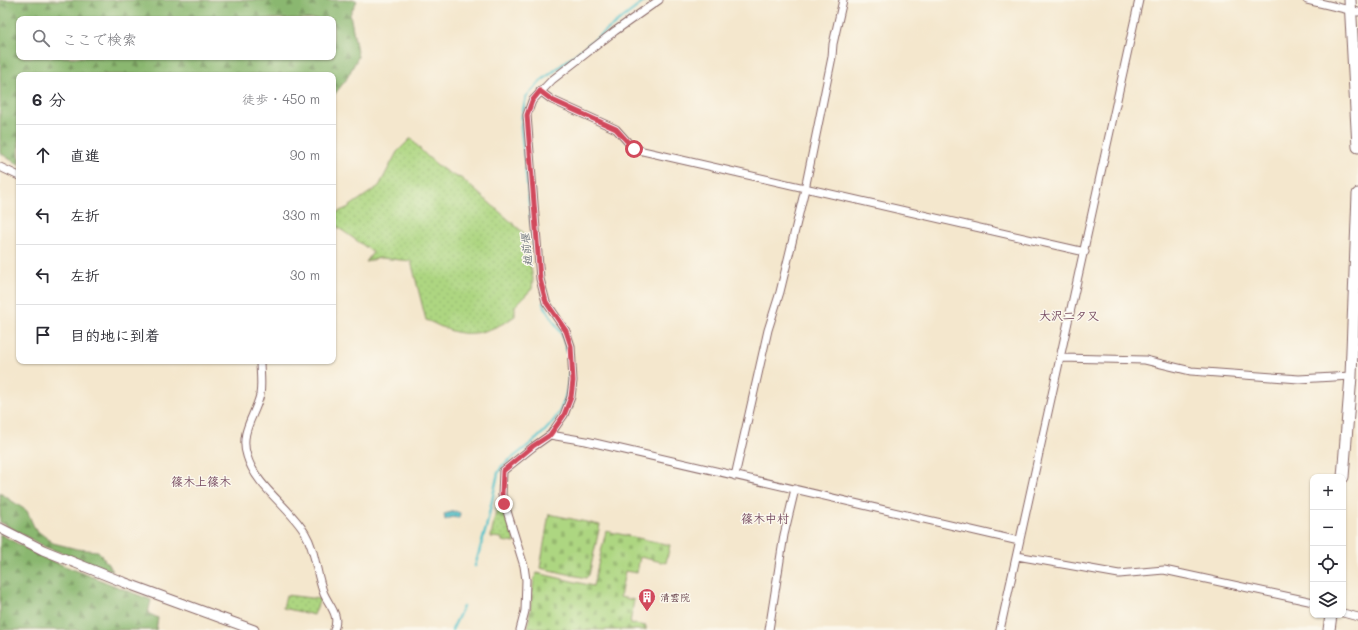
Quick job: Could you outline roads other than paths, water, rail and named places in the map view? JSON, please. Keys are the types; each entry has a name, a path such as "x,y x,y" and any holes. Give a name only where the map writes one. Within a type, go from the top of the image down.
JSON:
{"main road":[{"path":"1353,7 1358,147"},
{"path":"1343,474 1356,315 1358,194"},
{"path":"1329,630 1331,618"}],"street":[{"path":"520,630 525,611 526,580 524,566 502,495 503,471 533,446 550,435 564,415 571,397 573,362 571,346 566,331 546,302 540,279 527,131 527,115 532,101 540,91 588,52 659,0"},
{"path":"734,476 768,330 780,292 805,189 843,0"},
{"path":"1000,630 1019,541 1062,358 1139,0"},
{"path":"1307,0 1353,7"},
{"path":"540,91 552,100 616,129 634,149 1085,252"},
{"path":"0,167 16,175"},
{"path":"1062,358 1145,360 1191,371 1299,379 1351,376"},
{"path":"260,364 260,393 244,439 247,458 259,479 297,521 306,534 311,545 318,578 325,596 336,616 337,621 334,630"},
{"path":"550,435 1019,541"},
{"path":"769,630 784,535 795,490"},
{"path":"0,528 43,550 123,582 254,630"},
{"path":"1016,556 1119,574 1164,570 1310,601"},
{"path":"1346,614 1358,617"}],"water":[{"path":"455,511 460,513 459,518 452,517 445,520 444,514"}],"waterway":[{"name":"越前堰","path":"534,249 521,128 526,97 541,81 646,0"},
{"name":"越前堰","path":"543,303 562,335 568,354"},
{"name":"越前堰","path":"475,566 486,528 498,473 502,466 538,437 556,417 563,405 569,373"},
{"path":"452,630 463,607"}],"place":[{"name":"清雲院","path":"647,612"}],"district":[{"name":"大沢二タ又","path":"1069,315"},
{"name":"篠木上篠木","path":"201,481"},
{"name":"篠木中村","path":"765,518"}]}
